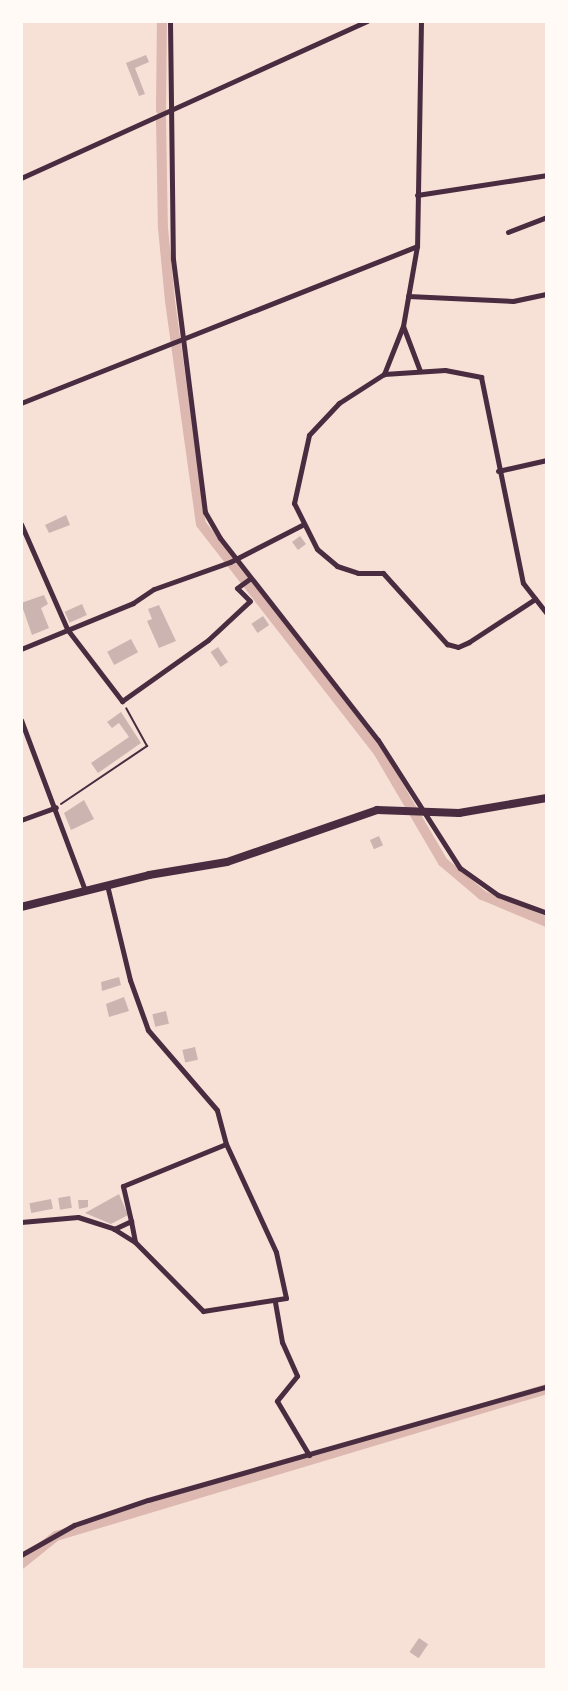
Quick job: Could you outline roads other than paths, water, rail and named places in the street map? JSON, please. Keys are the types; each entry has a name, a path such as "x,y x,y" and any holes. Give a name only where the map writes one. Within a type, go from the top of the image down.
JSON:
{"main road":[{"path":"21,907 107,885 227,862 377,810 459,813 547,798"}],"street":[{"path":"170,21 169,112 177,339 205,512 251,578 378,740 420,812 460,868 498,895 547,913"},
{"path":"21,178 367,21"},
{"path":"384,374 403,326 416,246 421,21"},
{"path":"417,195 547,175"},
{"path":"508,232 547,217"},
{"path":"21,403 416,246"},
{"path":"408,296 513,301 547,294"},
{"path":"403,326 420,371"},
{"path":"535,599 458,647 447,644 383,573 358,573 337,566 317,549 294,503 309,435 339,403 384,374 420,371 474,373 481,377 498,471 523,583 547,614"},
{"path":"498,471 547,460"},
{"path":"21,524 67,629 122,701 197,648 250,601 237,588 251,578"},
{"path":"21,649 133,603 154,589 237,559 303,524"},
{"path":"21,720 56,807 85,890"},
{"path":"21,820 56,807"},
{"path":"21,1220 78,1217 114,1229 135,1242 203,1311 275,1302 286,1298 276,1252 226,1144 217,1110 148,1030 130,980 107,885"},
{"path":"135,1242 123,1186 226,1144"},
{"path":"114,1229 131,1221"},
{"path":"275,1302 279,1311 282,1342 297,1376 277,1401 309,1455"},
{"path":"21,1555 74,1525 547,1386"}],"waterway":[{"path":"161,110 162,21"},
{"path":"161,118 163,228 170,301 201,524 379,753 443,862 482,895 547,922"},
{"path":"21,1564 56,1536 547,1389"}]}
